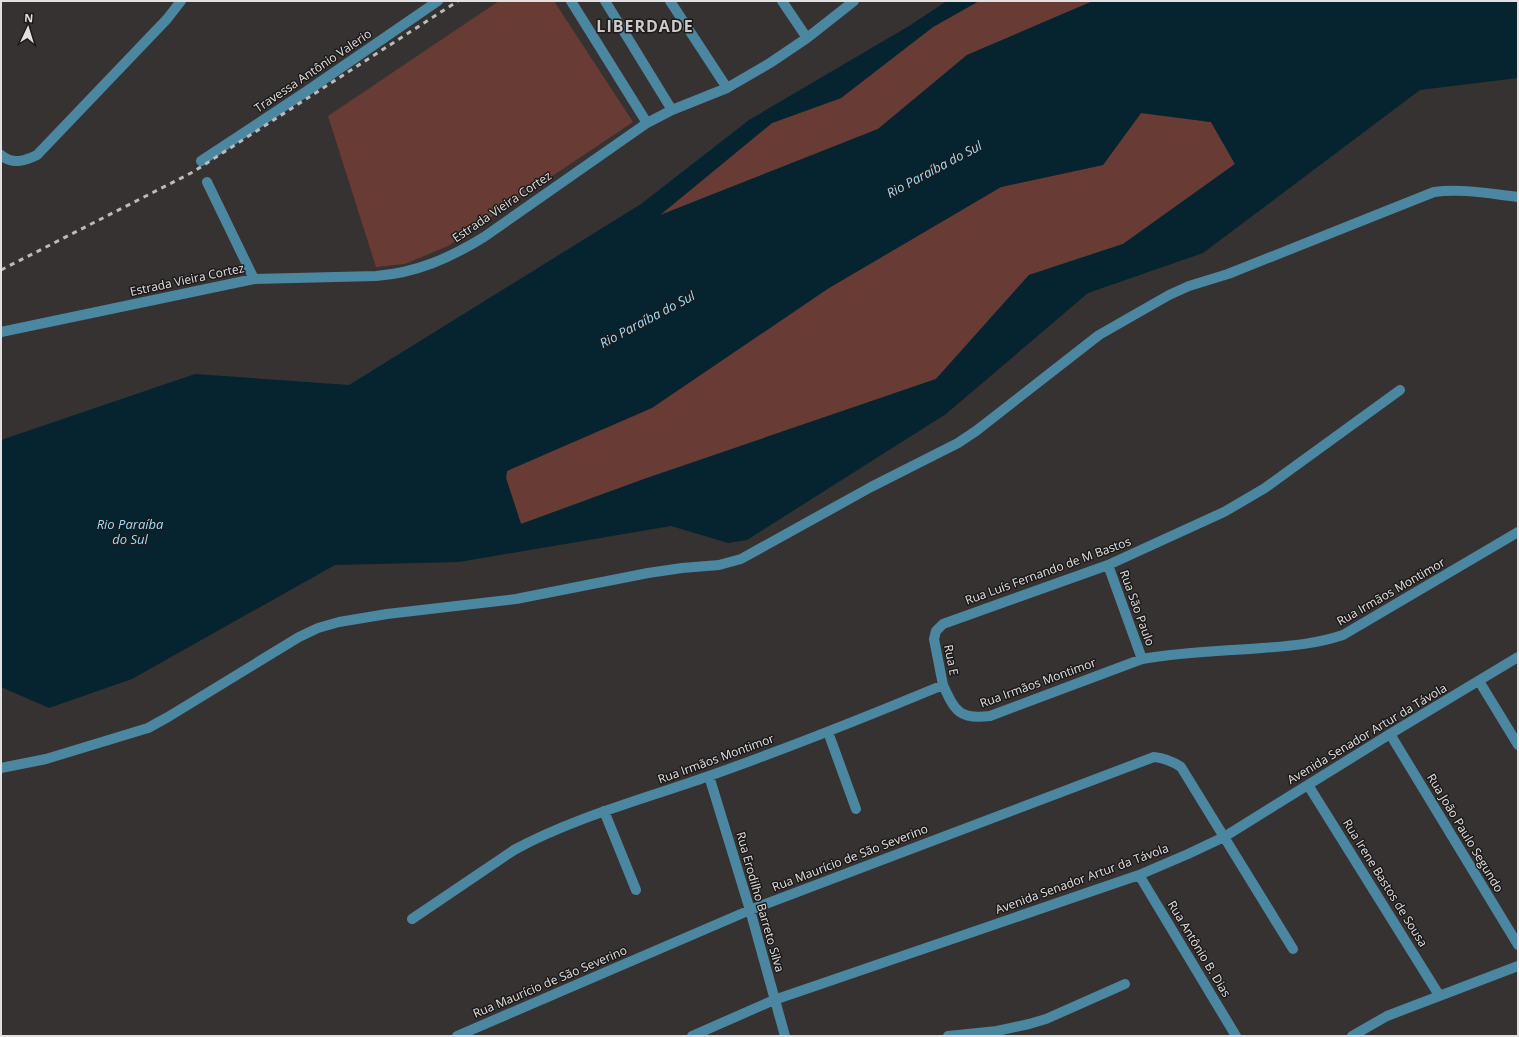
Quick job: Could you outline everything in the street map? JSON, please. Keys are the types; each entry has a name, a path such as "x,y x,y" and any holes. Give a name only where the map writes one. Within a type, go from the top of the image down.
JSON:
{"street":[{"path":"1,155 6,160 17,162 37,155 167,19 181,1"},
{"name":"Travessa Antônio Valerio","path":"201,161 307,91 438,1"},
{"path":"571,1 647,123"},
{"path":"604,1 672,110"},
{"path":"670,1 727,88"},
{"path":"782,1 807,38"},
{"name":"Estrada Vieira Cortez","path":"1,332 254,279 389,275 416,270 437,262 461,251 484,237 647,123 672,110 727,88 770,63 807,38 854,1"},
{"path":"207,182 254,279"},
{"path":"1,768 46,759 148,728 299,637 339,622 387,614 516,599 648,573 719,565 741,559 870,487 958,443 976,431 1100,335 1169,295 1189,286 1228,274 1434,192 1466,191 1518,197"},
{"name":"Rua Luís Fernando de M Bastos","path":"934,640 938,628 951,620 1108,565 1224,512 1265,488 1400,390"},
{"name":"Rua Irmãos Montimor","path":"412,919 514,850 534,840 604,811 709,776 828,732 943,685 952,705 963,714 969,717 990,716 1142,659 1165,655 1292,646 1325,641 1343,635 1518,532"},
{"name":"Rua São Paulo","path":"1108,565 1142,659"},
{"name":"Rua E","path":"934,640 943,685"},
{"name":"Avenida Senador Artur da Távola","path":"692,1036 774,1000 1139,875 1188,854 1224,837 1518,657"},
{"path":"1479,681 1518,745"},
{"path":"828,732 856,809"},
{"name":"Rua João Paulo Segundo","path":"1390,734 1518,945"},
{"name":"Rua Maurício de São Severino","path":"457,1036 750,910 1154,757 1172,760 1181,768 1293,949"},
{"name":"Rua Erodilho Barreto Silva","path":"709,776 750,910 785,1036"},
{"name":"Rua Irene Bastos de Sousa","path":"1308,785 1439,995"},
{"path":"604,811 636,890"},
{"name":"Rua Antônio B. Dias","path":"1139,875 1236,1036"},
{"path":"1352,1036 1387,1016 1439,995 1517,969"},
{"path":"948,1036 997,1034 1046,1018 1125,984"}],"shaded area":[{"path":"499,1 554,1 633,122 448,246 405,264 376,267 328,116"},
{"path":"979,1 1093,1 967,55 878,129 659,216 772,123 841,98 933,27"},
{"path":"1141,113 1211,122 1235,164 1123,244 1029,275 936,379 644,479 521,524 506,478 507,471 829,288 1001,187 1103,165"}],"water":[{"name":"Rio Paraíba do Sul","path":"947,1 979,1 933,27 841,98 772,123 660,215 878,129 967,55 1093,1 1518,1 1518,78 1420,90 1203,253 1088,293 946,414 747,540 728,543 671,526 459,562 335,565 132,679 49,708 1,687 1,440 195,374 349,385 641,204 749,120 909,26","holes":["1141,113 1211,122 1235,164 1123,244 1029,275 936,379 644,479 521,524 506,478 507,471 652,408 829,288 1001,187 1103,165"]}],"railway":[{"path":"1,270 193,172 458,1"}],"district":[{"name":"LIBERDADE","path":"645,26"}]}
